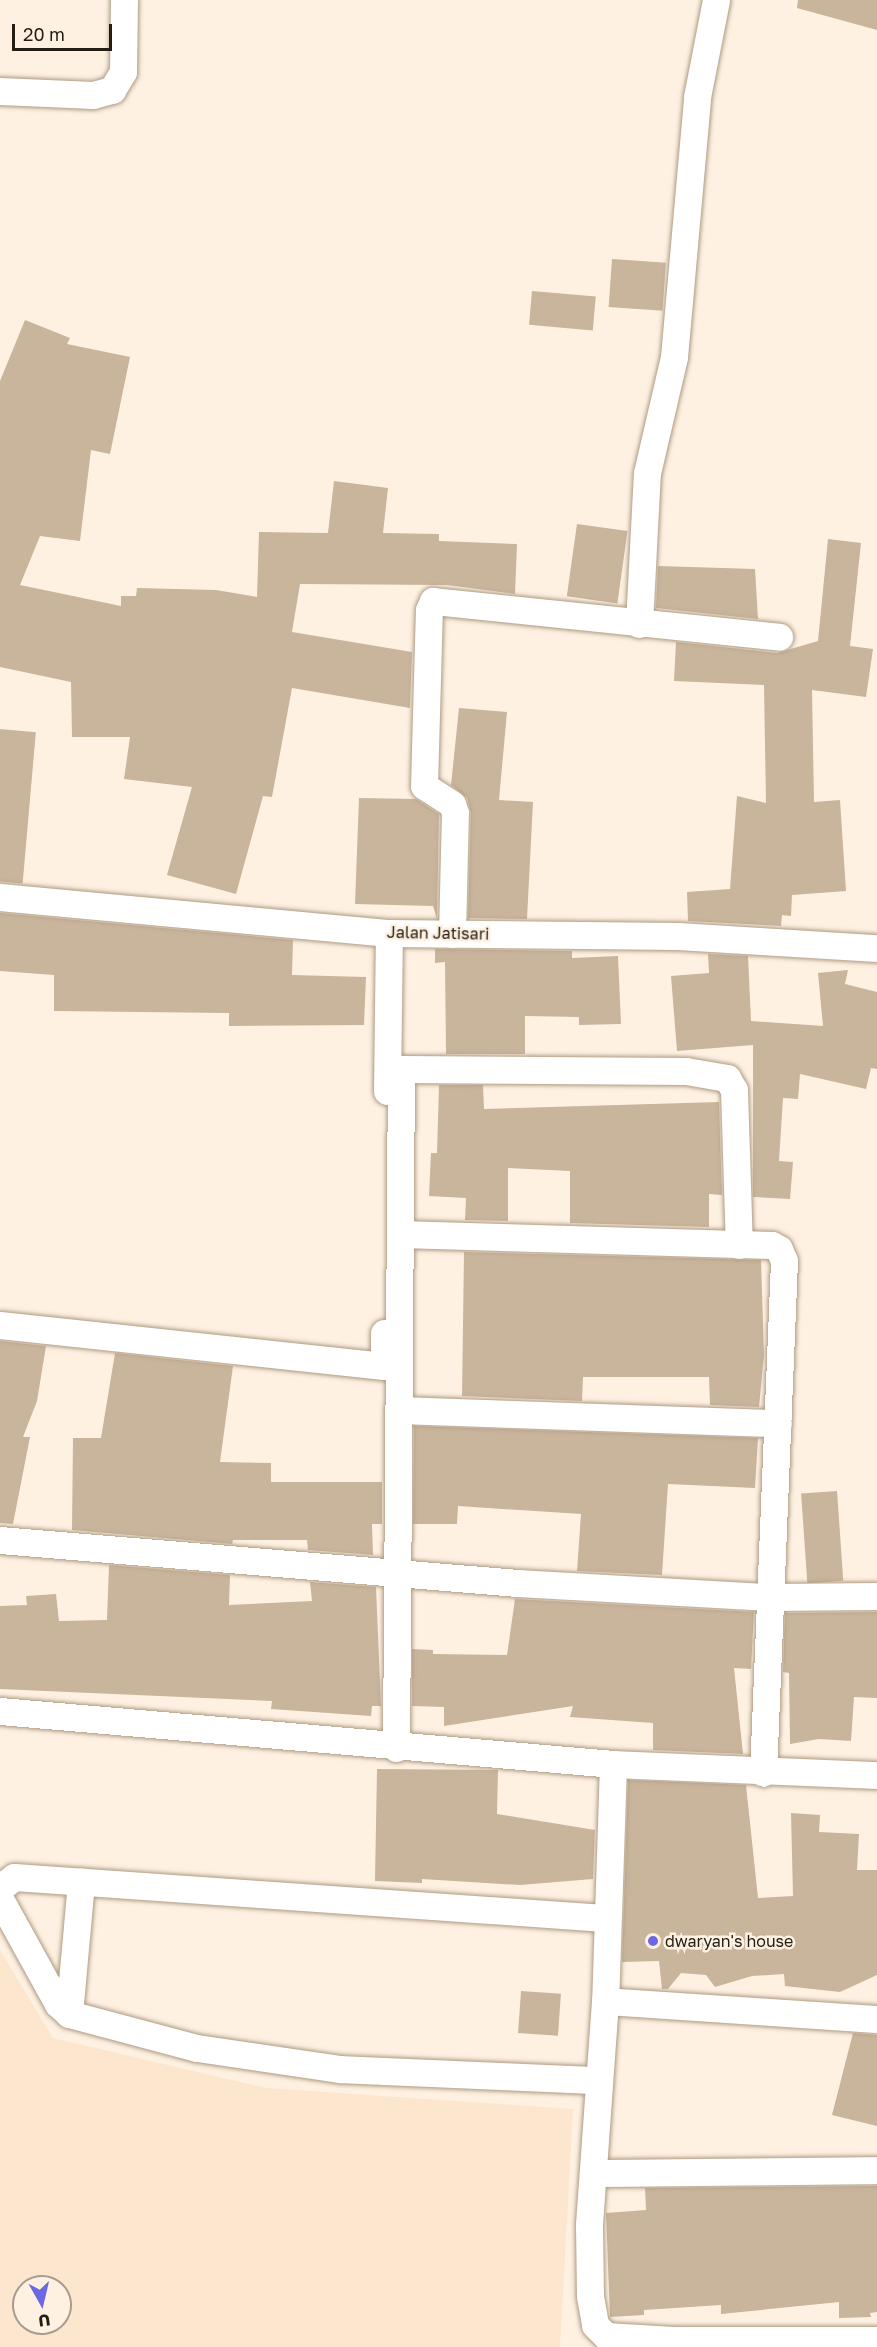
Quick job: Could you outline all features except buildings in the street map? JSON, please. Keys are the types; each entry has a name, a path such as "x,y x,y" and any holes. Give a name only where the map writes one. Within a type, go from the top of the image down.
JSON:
{"street":[{"path":"0,91 93,95 112,90 123,72 124,0"},
{"path":"639,624 647,473 675,357 697,97 716,0"},
{"path":"452,934 455,813 452,804 424,786 430,604 444,599 639,624 778,637"},
{"name":"Jalan Jatisari","path":"0,897 389,933 678,936 877,948"},
{"path":"0,1324 384,1365 389,933"},
{"path":"396,1748 401,1069 686,1071 727,1078 734,1090 739,1245"},
{"path":"400,1234 772,1245 784,1261 763,1773"},
{"path":"398,1410 778,1423"},
{"path":"0,1540 396,1572 770,1597 877,1596"},
{"path":"0,1711 396,1748 613,1764 763,1773 877,1775"},
{"path":"613,1764 605,1918 605,2001 597,2080 589,2225 595,2325 606,2336 673,2344 877,2340"},
{"path":"0,1888 14,1877 605,1918"},
{"path":"69,2014 81,1882"},
{"path":"0,1899 58,2004 69,2014 197,2048 340,2069 597,2080"},
{"path":"605,2001 877,2019"},
{"path":"593,2173 877,2170"}],"shaded area":[{"path":"0,1950 53,2038 266,2088 573,2109 560,2347 0,2347"}],"place":[{"name":"dwaryan's house","path":"653,1941"}]}
